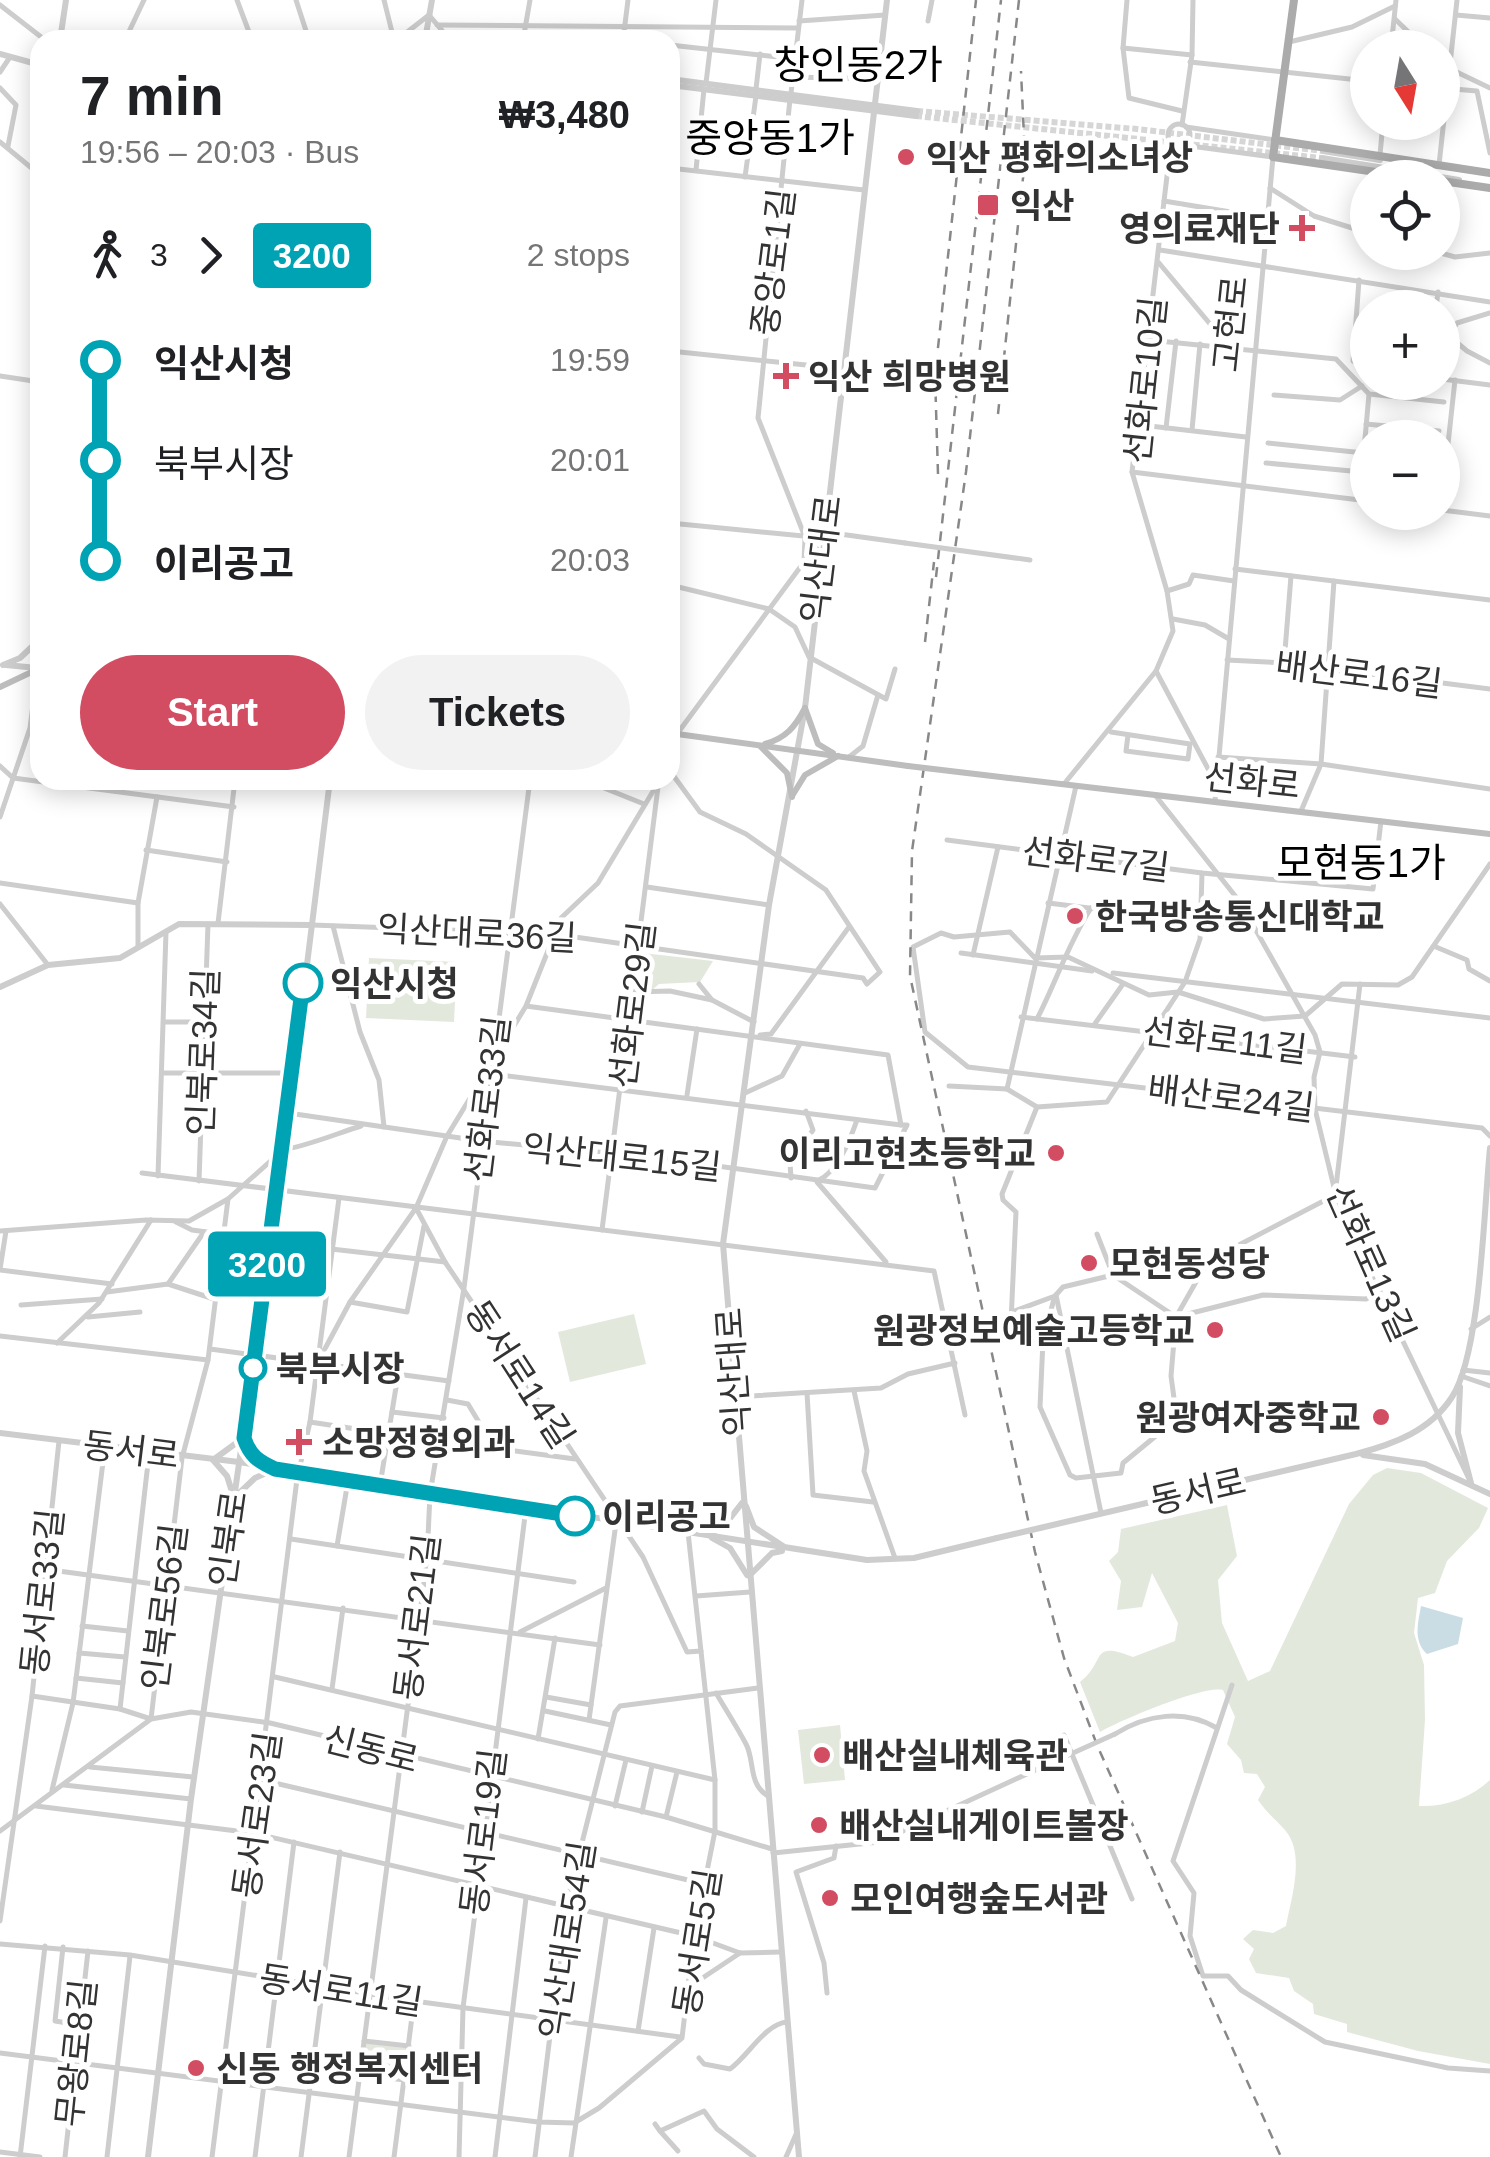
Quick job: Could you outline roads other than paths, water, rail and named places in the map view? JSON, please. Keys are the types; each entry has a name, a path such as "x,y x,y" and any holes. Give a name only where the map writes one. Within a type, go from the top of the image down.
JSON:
{"main road":[{"name":"고현로","path":"1272,156 1294,0"},
{"path":"1275,140 1350,161"},
{"path":"1272,156 1380,155 1410,160"},
{"path":"1460,169 1490,174"},
{"path":"1460,183 1490,187"},
{"path":"0,687 30,672"},
{"path":"759,746 780,740 794,727 804,708"},
{"path":"804,708 818,744 838,756"},
{"path":"680,735 849,758"},
{"path":"759,746 787,773 792,797"},
{"path":"792,797 805,775 838,756"},
{"name":"선화로","path":"849,758 1490,834"}],"street":[{"path":"62,30 66,0"},
{"path":"130,30 144,0"},
{"path":"238,0 248,30"},
{"path":"296,0 306,30"},
{"path":"384,0 392,30"},
{"path":"427,30 432,0"},
{"path":"525,30 530,0"},
{"path":"625,30 628,0"},
{"path":"696,170 716,0"},
{"name":"중앙로1길","path":"802,0 758,418 805,536"},
{"name":"익산대로","path":"799,2157 748,1577 724,1244 770,905 792,797 804,708 887,0"},
{"path":"928,22 932,0"},
{"path":"1127,0 1123,48 1129,98 1182,111"},
{"path":"1183,145 1190,137 1182,111 1191,59 1193,0"},
{"path":"1453,30 1458,0"},
{"path":"1289,42 1352,28 1395,3"},
{"path":"1393,30 1395,3"},
{"path":"0,6 32,30"},
{"path":"409,30 429,15"},
{"path":"429,15 440,30"},
{"path":"436,26 626,24 712,29 885,15"},
{"path":"1456,15 1490,18"},
{"path":"1394,18 1406,30"},
{"path":"680,46 796,59"},
{"path":"1123,48 1350,79"},
{"path":"0,54 30,62"},
{"path":"745,177 760,54"},
{"path":"0,72 10,57"},
{"path":"1460,73 1490,88"},
{"path":"794,77 879,79"},
{"path":"680,83 916,114"},
{"path":"0,88 16,105 4,144 30,166"},
{"path":"1460,90 1476,92 1490,153"},
{"path":"1272,156 1170,142 1171,128 1184,126 1275,140"},
{"path":"1258,155 1265,145 1260,138"},
{"path":"1380,155 1382,140"},
{"name":"선화로10길","path":"1170,142 1141,425 1132,472 1173,619"},
{"path":"1320,154 1490,174"},
{"path":"1320,154 1490,187"},
{"name":"고현로","path":"1214,802 1272,156"},
{"path":"680,169 867,190"},
{"path":"1270,188 1314,216 1350,227"},
{"path":"1164,201 1267,218"},
{"path":"1160,250 1425,290"},
{"path":"1460,256 1490,253"},
{"path":"1158,262 1230,349"},
{"path":"1358,290 1359,280"},
{"path":"1460,296 1490,302"},
{"path":"1460,322 1490,313"},
{"path":"1150,340 1336,359 1350,374"},
{"path":"1166,428 1176,342"},
{"path":"1192,430 1200,344"},
{"path":"1460,344 1490,362"},
{"path":"680,352 846,369"},
{"path":"0,376 30,380"},
{"path":"1460,381 1490,384"},
{"path":"1274,394 1340,400 1350,394"},
{"path":"1425,400 1444,402"},
{"path":"1141,425 1246,438"},
{"path":"1268,443 1350,452"},
{"path":"1266,463 1350,471"},
{"path":"1132,472 1350,499"},
{"path":"1460,512 1490,516"},
{"path":"680,524 906,543 1030,560"},
{"path":"805,536 822,556"},
{"path":"680,726 804,562 805,536"},
{"path":"1236,569 1490,600"},
{"path":"1167,592 1190,584 1193,576 1234,582"},
{"path":"1284,663 1291,576"},
{"path":"1302,811 1320,764 1334,581"},
{"path":"680,587 769,608 794,627 809,657 886,699 895,669"},
{"path":"1064,784 1156,671 1173,631 1173,619 1205,626 1229,639"},
{"path":"2,664 20,658 30,649"},
{"name":"배산로16길","path":"1228,660 1284,663 1490,689"},
{"path":"2,664 30,667"},
{"path":"1156,671 1216,783"},
{"path":"849,758 863,746 878,695"},
{"path":"0,817 30,728"},
{"path":"1110,732 1190,744 1188,759 1126,751 1128,735"},
{"path":"1218,757 1320,764 1490,789"},
{"path":"0,766 13,778 30,779"},
{"path":"680,785 700,812 746,834 826,890 850,926 821,972 798,993 772,1034 752,1036"},
{"path":"1007,1088 1076,786"},
{"path":"114,790 234,807"},
{"path":"218,923 235,790"},
{"name":"인북로","path":"148,2157 191,1798 284,1149 329,790"},
{"name":"선화로33길","path":"430,1494 464,1288 529,790"},
{"path":"609,790 644,804"},
{"path":"317,1363 380,1254 416,1208 448,1136 526,1006 561,918 598,883 653,790"},
{"name":"선화로29길","path":"602,1230 658,790"},
{"name":"선화로13길","path":"1156,796 1218,874 1305,1016 1320,1052 1314,1077 1316,1109 1335,1194 1472,1484"},
{"path":"138,950 138,904 157,798"},
{"name":"선화로7길","path":"948,840 1202,873 1374,889 1382,819"},
{"name":"선화로7길","path":"972,955 998,847"},
{"path":"145,849 227,862"},
{"path":"1034,961 1065,957 1108,972 1148,995 1178,992 1248,1017 1288,1021 1305,1016 1342,984 1398,985 1412,978 1490,864"},
{"path":"949,1086 1007,1088 1038,1107 1100,1104 1120,1084 1185,982 1202,922 1202,873"},
{"path":"0,884 138,904"},
{"path":"647,887 770,905"},
{"path":"1048,903 1253,928"},
{"path":"0,904 48,965"},
{"path":"1037,1019 1091,908"},
{"name":"인북로34길","path":"199,1181 208,923"},
{"path":"0,987 48,965 120,958 179,924 310,925"},
{"name":"익산대로36길","path":"310,925 554,934 863,978 867,984 880,972 850,926"},
{"path":"333,926 360,1032 379,1080 384,1127"},
{"path":"158,1176 166,932"},
{"path":"978,934 1010,932 1034,961"},
{"name":"배산로24길","path":"978,934 954,937 941,933 913,947 926,1032 968,1067 1482,1128 1490,1136"},
{"path":"1436,947 1467,960 1469,969 1490,980"},
{"path":"962,954 1490,1018"},
{"path":"700,984 712,1000"},
{"name":"선화로11길","path":"1094,1024 1124,984"},
{"path":"1113,1275 1063,1287 1056,1295 1043,1340 1040,1407 1070,1475 1122,1472 1123,1463 1168,1426 1176,1412 1172,1376 1176,1317 1208,1261 1335,1194 1355,1057 1360,984"},
{"path":"633,992 670,991 712,1000 754,1022"},
{"path":"492,1074 687,1095 901,1125 888,1055 526,1006"},
{"name":"선화로11길","path":"1021,1018 1355,1057"},
{"path":"165,1022 204,1022"},
{"path":"687,1095 697,1029"},
{"path":"744,1092 782,1076 800,1044"},
{"path":"163,1073 293,1074"},
{"path":"1038,1107 1002,1194 1016,1212 1014,1328 1043,1340"},
{"path":"791,1178 790,1163 813,1130 806,1111"},
{"name":"익산대로15길","path":"288,1113 481,1142 610,1153 875,1188 907,1125 901,1125"},
{"path":"858,1118 850,1140 826,1178 816,1181 886,1262"},
{"path":"112,1284 0,1270 3,1231 151,1220 189,1222 228,1199 284,1149 298,1149 312,1139 368,1125"},
{"path":"1472,1484 1458,1433 1461,1377 1471,1329 1490,1148"},
{"path":"142,1174 886,1262 934,1271 965,1415"},
{"name":"동서로23길","path":"212,2157 339,1198"},
{"name":"인북로56길","path":"32,1696 120,1709 151,1719 182,1458 208,1360 228,1199"},
{"name":"동서로14길","path":"416,1208 445,1262 616,1523"},
{"path":"57,1343 102,1300 151,1220"},
{"path":"175,1221 221,1234"},
{"name":"동서로14길","path":"350,1302 407,1312 424,1226"},
{"path":"168,1284 204,1232"},
{"path":"1097,1234 1113,1275 1176,1317 1263,1295 1366,1299 1380,1290"},
{"path":"270,1242 445,1262"},
{"path":"107,1292 168,1284 214,1300"},
{"path":"1012,1312 1056,1295"},
{"path":"1056,1295 1101,1513"},
{"path":"22,1305 102,1300"},
{"path":"86,1318 140,1312"},
{"path":"1471,1329 1490,1317"},
{"path":"0,1336 208,1360"},
{"path":"210,1348 449,1381"},
{"path":"734,1397 881,1388 908,1374 955,1363"},
{"path":"380,1485 398,1374"},
{"path":"1461,1377 1490,1374"},
{"path":"1461,1377 1490,1386"},
{"name":"동서로","path":"0,1433 239,1462 788,1550 896,1560 1397,1443 1439,1412 1461,1377"},
{"path":"854,1390 868,1451 864,1471 896,1560"},
{"path":"806,1393 813,1494 873,1502"},
{"path":"447,1400 468,1404 495,1449"},
{"path":"392,1412 445,1418"},
{"path":"310,1422 389,1434"},
{"path":"234,1498 227,1476 213,1460 244,1438 255,1459 275,1469"},
{"name":"동서로33길","path":"0,1922 32,1696 59,1440"},
{"path":"441,1441 575,1459"},
{"path":"52,1793 73,1703 105,1446"},
{"path":"120,1709 149,1454"},
{"path":"1356,1454 1425,1464 1490,1494"},
{"path":"234,1498 240,1489 275,1469"},
{"path":"338,1546 348,1481"},
{"path":"1481,1489 1490,1486"},
{"name":"동서로21길","path":"349,2157 384,1863 419,1618 430,1494"},
{"path":"707,1535 724,1526 744,1500"},
{"path":"744,1500 754,1527 788,1550"},
{"name":"동서로19길","path":"460,2157 462,2008 507,1632 526,1508"},
{"path":"589,1720 616,1523"},
{"path":"616,1523 643,1557 687,1652 701,1651"},
{"name":"동서로5길","path":"574,2124 599,2108 682,2038 694,1936 715,1832 715,1780 688,1532"},
{"path":"707,1535 730,1548 748,1577 772,1553 788,1550"},
{"path":"291,1539 574,1582"},
{"path":"44,1569 600,1644"},
{"path":"518,1633 606,1588"},
{"path":"696,1596 750,1592"},
{"path":"332,1688 343,1608"},
{"path":"82,1626 128,1631"},
{"path":"538,1739 555,1638"},
{"path":"79,1652 126,1657"},
{"path":"275,1677 715,1780"},
{"path":"76,1678 122,1683"},
{"path":"1232,1685 1173,1861 1194,1892 1190,1936 1203,1976 1228,1976 1241,1990 1325,2042 1448,2068 1490,2071"},
{"path":"544,1711 611,1725 620,1706 758,1688"},
{"name":"익산대로","path":"716,1693 750,1750 749,1764 760,1791 768,1796"},
{"path":"546,1696 591,1705"},
{"name":"신동로","path":"0,1831 14,1825 151,1719 204,1712 270,1723 666,1817 772,1851"},
{"path":"772,1851 879,1842 1144,1719 1200,1718 1217,1728"},
{"name":"익산대로54길","path":"535,2157 566,1906 611,1725"},
{"path":"1064,1736 1132,1898"},
{"path":"615,1806 626,1760"},
{"path":"642,1812 652,1766"},
{"path":"87,1767 196,1778"},
{"path":"666,1817 677,1772"},
{"path":"262,1780 705,1884"},
{"path":"63,1784 191,1798"},
{"path":"36,1806 294,1842 694,1936 740,1953 781,1952"},
{"path":"255,2157 294,1842"},
{"path":"828,1993 824,1962 796,1872 834,1858 836,1846"},
{"path":"301,2157 340,1852"},
{"path":"495,2157 526,1898"},
{"path":"571,2157 606,1916"},
{"path":"638,2031 654,1928"},
{"name":"동서로11길","path":"0,1944 130,1955 414,2001 682,2038"},
{"path":"21,2156 45,1946"},
{"path":"64,1948 55,2021 80,2024"},
{"name":"무왕로8길","path":"65,2157 88,1950"},
{"path":"687,1989 740,1953"},
{"path":"107,2157 130,1955"},
{"path":"394,2157 414,2001"},
{"path":"699,2058 704,2064 730,2069 754,2052 759,2037 786,2022"},
{"path":"364,2041 408,2046"},
{"path":"0,2053 262,2090 574,2124"},
{"path":"360,2074 404,2080"},
{"path":"660,2131 704,2111 717,2129 754,2157"},
{"path":"655,2124 678,2151"},
{"path":"786,2157 797,2132"},
{"path":"0,2152 40,2157"}],"tunnel":[{"path":"917,111 1137,129 1323,151"},
{"path":"916,116 1322,158"}],"railway":[{"path":"938,474 935,375 976,0"},
{"path":"936,577 1001,0"},
{"path":"1019,0 966,472 912,851 910,976 1035,1552 1064,1658 1097,1745 1281,2157"},
{"path":"998,414 1025,159 1021,71"},
{"path":"925,642 934,562"}],"place":[{"name":"익산 평화의소녀상","path":"906,157"},
{"name":"익산","path":"988,205"},
{"name":"영의료재단","path":"1302,228"},
{"name":"익산 희망병원","path":"786,376"},
{"name":"한국방송통신대학교","path":"1075,916"},
{"name":"익산시청","path":"303,983"},
{"name":"이리고현초등학교","path":"1056,1153"},
{"name":"모현동성당","path":"1089,1263"},
{"name":"원광정보예술고등학교","path":"1215,1330"},
{"name":"북부시장","path":"253,1368"},
{"name":"원광여자중학교","path":"1381,1417"},
{"name":"소망정형외과","path":"299,1442"},
{"name":"이리공고","path":"575,1516"},
{"name":"배산실내체육관","path":"822,1755"},
{"name":"배산실내게이트볼장","path":"819,1825"},
{"name":"모인여행숲도서관","path":"830,1898"},
{"name":"신동 행정복지센터","path":"196,2068"}],"district":[{"name":"창인동2가","path":"858,65"},
{"name":"중앙동1가","path":"770,138"},
{"name":"모현동1가","path":"1361,863"}]}
